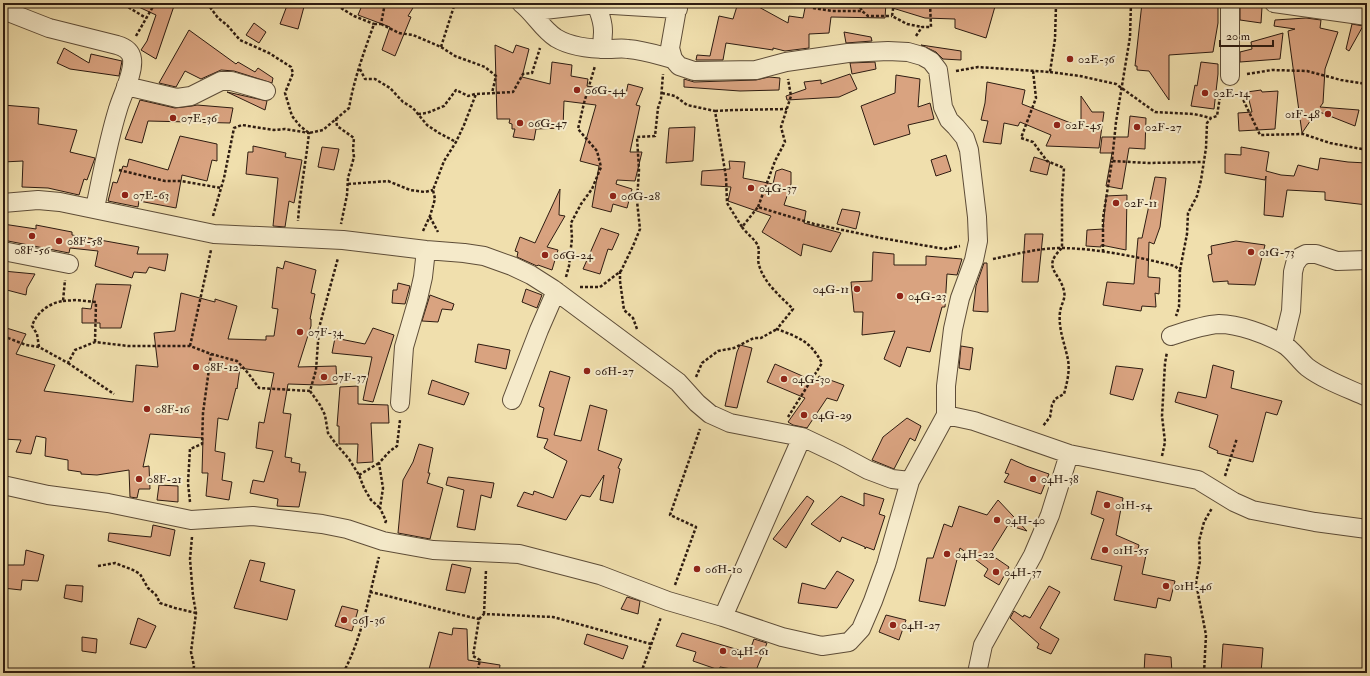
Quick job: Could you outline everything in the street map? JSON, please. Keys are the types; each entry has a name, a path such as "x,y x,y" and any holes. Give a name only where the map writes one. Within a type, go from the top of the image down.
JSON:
{"street":[{"path":"1230,3 1234,76"},
{"path":"1274,3 1367,16"},
{"path":"587,4 602,19 604,38 601,49"},
{"path":"525,6 544,10 587,4 678,6 670,48 665,57"},
{"path":"3,485 48,495 108,504 191,520 254,516 322,524 347,529 383,541 433,550 519,554 600,575 668,601 723,617 782,637 822,646 849,642 861,629 873,601 886,565 910,481 946,415 946,386 953,329 960,298 974,260 978,241 977,217 969,150 965,138 949,120 943,107 938,70 931,61 922,56 908,52 888,51 848,53 786,62 756,70 694,71 679,66 665,57 626,48 601,49 579,46 565,42 548,31 525,6"},
{"path":"3,10 49,28 124,47 131,54 133,60 131,71 118,109 95,208"},
{"path":"126,86 176,98 191,96 221,81 231,81 266,91"},
{"path":"3,203 38,200 60,202 208,232 340,240 484,256 512,266 560,288 678,382 710,414 730,423 802,437 840,454 868,470 892,479 910,481"},
{"path":"400,403 404,347 423,276 421,249"},
{"path":"3,251 69,264"},
{"path":"1284,344 1291,312 1294,264 1300,257 1306,254 1316,254 1337,260 1367,260"},
{"path":"512,400 539,330 560,288"},
{"path":"1171,336 1196,328 1219,324 1260,333 1284,344 1308,367 1336,383 1367,397"},
{"path":"946,415 974,420 1069,454 1160,474 1198,480 1234,502 1252,510 1315,522 1367,529"},
{"path":"723,617 802,437"},
{"path":"977,673 983,645 1033,554 1050,515 1069,454"}],"path":[{"path":"130,3 128,7 146,18"},
{"path":"124,47 134,40 154,3"},
{"path":"207,3 218,18 227,25 240,40 269,53 291,67 293,73 285,93 292,116 300,126 309,133"},
{"path":"341,3 341,8 354,16 374,24 381,24 400,33 413,35 441,47 455,56 485,67 496,76 492,93"},
{"path":"381,24 385,3"},
{"path":"441,47 456,3"},
{"path":"858,3 862,11 868,16 892,16 907,24 931,27 930,3"},
{"path":"892,16 894,3"},
{"path":"1019,3 1056,6 1055,39 1050,72"},
{"path":"1102,252 1103,218 1112,161 1116,122 1123,89 1130,37 1131,3"},
{"path":"813,8 832,11 862,11"},
{"path":"190,346 201,292 210,261 208,232 212,224 221,188 234,128 242,125 309,133 323,130 349,108 352,89 374,24"},
{"path":"908,52 915,37 922,27"},
{"path":"418,114 427,113 444,106 456,90 468,96 476,94 513,92 523,74 532,73 539,50 548,31"},
{"path":"601,49 584,103 578,129 597,151 601,167 592,189 581,204 571,223 572,238 569,266 560,288 600,287 620,271 633,246 640,228 637,201 639,170 636,137 655,136 658,108 662,93 665,57"},
{"path":"742,227 758,207 772,166 785,142 782,127 791,96 786,62"},
{"path":"938,70 959,71 978,67 1050,72 1080,76 1116,84 1155,112 1194,114 1211,118 1217,116 1223,80 1234,76 1272,70 1307,71 1341,80 1367,84"},
{"path":"360,68 365,79 375,79 390,88 403,102 413,108 427,126 439,134 456,142"},
{"path":"1033,71 1036,98 1021,138 1033,142 1047,161 1064,168 1062,199 1062,248 1054,256 1052,264 1054,273 1064,291 1065,300 1060,312 1060,332 1069,361 1068,377 1064,394 1055,399 1052,405 1050,417 1038,433 1035,443"},
{"path":"1234,76 1239,94 1260,135 1303,134 1330,143 1367,150"},
{"path":"662,93 675,96 687,105 715,111 787,109"},
{"path":"421,249 435,199 433,190 444,161 456,142 476,94"},
{"path":"690,395 702,363 718,351 734,348 754,338 761,338 777,329 793,309 765,279 758,262 758,247 742,227 727,203 726,177 715,111"},
{"path":"310,391 316,370 319,328 340,240 348,178 354,157 354,138 338,126 336,118"},
{"path":"1160,474 1165,442 1162,416 1165,363 1179,307 1180,271 1187,234 1188,213 1197,196 1206,148 1207,123 1211,118"},
{"path":"297,238 299,197 307,156 309,133"},
{"path":"1112,161 1148,163 1204,162"},
{"path":"105,165 128,173 165,181 181,181 221,188"},
{"path":"348,184 388,181 410,190 425,192 433,190"},
{"path":"758,207 814,224 916,245 945,249 978,241"},
{"path":"974,260 990,259 1030,251 1062,248 1102,252 1152,260 1175,266 1180,271"},
{"path":"63,301 69,264"},
{"path":"620,271 624,310 634,318 639,333 641,354"},
{"path":"39,347 37,334 32,326 35,318 46,308 56,302 63,301 76,300 96,302 95,342"},
{"path":"774,431 786,421 822,363 815,350 802,339 777,329"},
{"path":"3,336 26,345 39,347 114,394"},
{"path":"68,364 75,350 95,342 128,346 190,346 212,354 237,360 259,388 310,391"},
{"path":"193,673 194,666 190,652 196,613 190,559 192,538 188,483 190,449 202,444 204,405 212,354"},
{"path":"310,391 325,415 328,432 349,459 359,475 371,500 380,508"},
{"path":"641,673 696,527 670,515 703,421 710,414"},
{"path":"1204,673 1206,635 1196,583 1200,561 1199,542 1204,522 1220,493 1237,438"},
{"path":"359,475 379,463"},
{"path":"477,673 480,660 473,656 479,619 484,614 487,553"},
{"path":"98,566 115,563 133,570 140,574 148,588 156,595 160,603 196,613"},
{"path":"370,592 479,619"},
{"path":"484,614 553,617 652,644"}],"building":[{"path":"130,3 175,3 156,59 141,50 147,41 156,15"},
{"path":"288,3 305,3 298,29 280,24"},
{"path":"363,3 416,3 408,16 411,17 395,56 382,50 390,27 358,15"},
{"path":"738,3 747,3 757,6 788,23 789,16 803,18 806,3 886,3 885,18 831,17 829,33 809,34 809,48 785,51 773,48 773,50 726,43 723,60 696,60 697,55 710,56 719,16 733,19"},
{"path":"887,3 996,3 986,38 955,28 955,19 925,18 886,6"},
{"path":"1142,3 1218,3 1218,23 1213,52 1169,55 1169,100 1149,71 1137,70 1137,66 1135,66"},
{"path":"1240,3 1262,7 1261,23 1240,20"},
{"path":"1306,18 1321,20 1320,28 1338,32 1325,69 1323,103 1320,107 1359,110 1355,126 1317,111 1302,133 1288,31 1295,29 1274,26 1275,20"},
{"path":"254,23 266,32 259,43 246,35"},
{"path":"1352,24 1363,26 1349,51 1346,49"},
{"path":"189,30 236,64 238,62 255,72 258,68 273,78 272,83 234,71 221,70 201,79 185,71 176,87 159,83"},
{"path":"844,32 871,37 872,41 846,43"},
{"path":"1283,33 1280,59 1240,62 1240,52 1252,49 1251,42"},
{"path":"495,45 513,53 516,45 529,49 522,77 550,84 552,62 572,65 571,76 588,79 587,86 601,88 601,91 626,94 628,84 643,88 636,105 640,106 630,152 642,152 635,181 617,180 616,184 632,189 627,208 613,204 611,212 592,207 599,166 580,161 596,105 564,101 563,128 536,129 534,140 513,137 515,129 512,129 512,124 509,123 510,119 497,119"},
{"path":"921,45 961,51 961,60 943,59 936,52"},
{"path":"64,48 89,63 91,54 122,61 119,76 70,69 57,63"},
{"path":"875,62 876,69 852,74 850,63"},
{"path":"1201,62 1218,64 1214,109 1191,106 1195,85 1197,86"},
{"path":"850,74 857,89 839,97 787,100 786,96 806,89 804,82 821,80 821,84"},
{"path":"896,75 920,79 918,107 930,103 934,119 908,125 910,134 874,145 861,106 895,93"},
{"path":"769,77 780,78 779,90 740,91 684,87 684,79 694,82 756,80"},
{"path":"987,82 1025,90 1022,104 1081,127 1081,96 1092,112 1104,112 1099,148 1046,146 1051,135 1020,122 1018,126 1004,123 1001,144 983,142 988,121 981,120 985,103"},
{"path":"1261,90 1262,92 1278,91 1275,129 1239,131 1238,113 1252,112 1247,92"},
{"path":"227,92 267,101 265,110"},
{"path":"140,100 175,108 197,105 233,108 230,123 148,121 142,143 125,139"},
{"path":"3,105 39,108 38,124 77,130 70,152 95,158 87,180 84,179 79,195 48,188 22,187 23,161 3,162"},
{"path":"1130,116 1146,118 1145,149 1129,148 1122,189 1106,186 1112,153 1100,153 1102,137 1128,137"},
{"path":"695,127 693,161 666,163 669,128"},
{"path":"180,136 217,144 217,161 212,160 207,181 182,175 176,208 139,201 138,207 108,201 113,182 117,183 123,166 127,167 129,159 168,170"},
{"path":"253,146 286,153 285,157 302,160 294,203 289,201 285,227 273,226 278,178 246,174 248,152 253,152"},
{"path":"322,147 339,149 334,170 318,167"},
{"path":"1241,147 1269,152 1266,171 1281,175 1294,176 1298,165 1318,170 1320,158 1367,163 1367,205 1325,200 1325,192 1287,190 1283,217 1264,215 1266,176 1265,180 1225,173 1225,154 1241,155"},
{"path":"946,155 951,171 936,176 931,160"},
{"path":"1034,157 1050,162 1047,175 1030,171"},
{"path":"729,161 745,162 743,178 773,184 776,171 782,169 791,172 791,184 784,205 806,211 804,223 841,233 831,252 803,244 801,256 762,232 771,216 728,201 731,187 701,185 702,171 730,169"},
{"path":"1155,177 1166,178 1160,227 1154,244 1149,242 1148,277 1160,278 1159,294 1155,293 1156,307 1142,306 1141,311 1103,305 1107,282 1134,284 1138,238 1142,238"},
{"path":"560,189 559,215 565,216 547,247 558,250 552,270 538,265 537,266 517,257 518,252 515,251 520,237 535,243"},
{"path":"1127,195 1126,250 1101,245 1101,247 1086,246 1087,230 1103,229 1106,196"},
{"path":"842,209 860,212 856,229 837,224"},
{"path":"3,224 36,229 36,225 72,232 72,235 139,247 137,254 168,254 165,271 149,267 146,273 134,272 132,278 95,266 98,251 70,248 69,253 3,240"},
{"path":"601,228 619,234 612,250 608,249 600,274 583,269"},
{"path":"1025,234 1043,234 1038,282 1022,282"},
{"path":"1236,241 1265,245 1255,285 1228,284 1228,281 1213,282 1208,255 1212,254 1211,246"},
{"path":"873,252 894,254 894,265 926,265 926,256 962,259 957,275 947,274 945,307 942,307 930,352 907,347 900,367 884,359 895,331 862,335 863,312 854,312 851,282 872,281"},
{"path":"285,261 316,270 311,293 315,294 310,319 311,326 298,367 336,366 337,384 288,384 283,413 291,414 285,457 292,458 291,462 300,464 299,472 306,472 299,507 277,506 278,499 250,493 253,480 264,482 273,451 256,448 259,422 264,423 274,373 240,368 237,389 236,388 228,420 218,418 215,451 225,453 222,480 232,482 229,500 206,496 208,473 202,473 203,438 150,434 143,467 149,466 150,489 139,489 137,498 130,497 129,470 97,475 81,474 81,472 68,470 68,460 45,456 46,438 36,436 31,454 16,452 21,440 3,439 3,327 26,334 16,354 55,365 44,391 133,402 136,365 158,367 154,333 175,331 181,293 215,302 215,299 237,306 228,339 266,340 266,336 274,336 278,309 272,308 277,267 283,269"},
{"path":"984,263 987,263 988,312 973,311 976,286"},
{"path":"3,271 35,274 27,288 26,295 3,289"},
{"path":"398,283 410,286 405,304 392,303 393,290 397,290"},
{"path":"96,284 131,285 121,328 100,328 100,323 82,323 82,308 91,309"},
{"path":"526,289 542,295 537,308 522,302"},
{"path":"430,295 454,304 452,310 442,309 438,322 422,321"},
{"path":"373,328 394,335 373,402 363,400 372,357 332,353 335,338 365,344"},
{"path":"478,344 510,350 506,369 475,362"},
{"path":"740,345 752,348 737,408 725,406 737,352"},
{"path":"961,346 973,348 970,370 959,368"},
{"path":"775,364 816,382 819,376 844,385 837,401 827,398 807,428 793,425 788,422 805,398 767,382"},
{"path":"1213,365 1234,371 1231,388 1282,401 1277,415 1266,412 1253,462 1217,453 1218,451 1209,447 1218,415 1175,402 1178,392 1206,398"},
{"path":"1116,366 1143,369 1133,400 1110,394"},
{"path":"550,371 570,377 554,435 581,441 590,405 607,410 598,450 622,459 618,468 620,469 613,503 600,500 604,475 590,497 581,495 566,520 517,506 524,492 533,495 534,491 553,498 567,461 544,448 548,439 537,437 544,408 539,406"},
{"path":"432,380 469,393 464,405 428,394"},
{"path":"358,386 358,404 388,405 389,423 371,423 373,462 357,463 358,444 339,444 339,426 337,426 340,387"},
{"path":"907,418 921,426 915,441 910,438 894,469 872,460 883,437"},
{"path":"419,444 433,448 428,473 430,473 427,483 443,488 430,539 398,533 403,480 413,462"},
{"name":"04H-38","path":"1011,459 1049,474 1041,494 1004,482 1009,474 1005,473"},
{"path":"448,477 494,483 491,498 481,495 475,530 457,527 464,490 446,485"},
{"path":"159,485 178,486 178,502 157,500"},
{"path":"1097,491 1123,498 1116,535 1139,545 1137,553 1146,555 1142,574 1175,581 1170,601 1158,598 1156,608 1114,600 1122,566 1091,559 1104,519 1091,514"},
{"path":"864,493 884,499 879,514 885,516 874,550 866,547 865,549 865,547 842,537 840,542 811,524 841,496 864,506"},
{"path":"807,496 814,501 786,548 773,539"},
{"path":"998,500 1027,531 1008,525 990,554 1009,567 999,585 984,576 988,569 960,548 945,606 919,601 927,558 933,558 944,524 952,527 959,506 987,515"},
{"path":"153,525 175,530 170,556 108,541 109,533 151,537"},
{"path":"26,550 44,555 38,581 22,580 21,590 3,588 7,565 24,565"},
{"path":"250,560 265,563 260,581 295,590 287,620 234,608"},
{"path":"452,564 471,568 465,593 446,590"},
{"path":"837,571 854,580 837,608 798,603 802,583 825,589"},
{"path":"66,585 83,586 82,602 64,598"},
{"path":"1049,586 1060,592 1040,628 1059,639 1051,654 1037,648 1039,644 1010,618 1014,611 1023,617 1024,615 1030,618"},
{"path":"627,597 640,601 638,614 621,609"},
{"name":"06J-36","path":"342,606 358,610 352,631 335,626"},
{"name":"04H-27","path":"886,615 906,620 899,640 879,632"},
{"path":"138,618 156,626 146,648 130,644"},
{"path":"453,628 467,629 468,660 500,665 499,673 428,673 439,632 452,635"},
{"path":"682,633 749,653 754,639 767,643 755,673 720,667 719,670 693,661 696,652 676,646"},
{"path":"587,634 628,646 623,659 584,644"},
{"path":"82,637 97,639 96,653 82,651"},
{"path":"1223,644 1263,648 1261,673 1221,673"},
{"path":"1145,654 1171,657 1172,673 1144,673"}],"place":[{"name":"02E-36","path":"1070,59"},
{"name":"06G-44","path":"577,90"},
{"name":"02E-14","path":"1205,93"},
{"name":"01F-48","path":"1328,114"},
{"name":"07E-36","path":"173,118"},
{"name":"06G-47","path":"520,123"},
{"name":"02F-45","path":"1057,125"},
{"name":"02F-27","path":"1137,127"},
{"name":"04G-37","path":"751,188"},
{"name":"07E-63","path":"125,195"},
{"name":"06G-28","path":"613,196"},
{"name":"02F-11","path":"1116,203"},
{"name":"08F-56","path":"32,236"},
{"name":"08F-58","path":"59,241"},
{"name":"01G-73","path":"1251,252"},
{"name":"06G-24","path":"545,255"},
{"name":"04G-11","path":"857,289"},
{"name":"04G-23","path":"900,296"},
{"name":"07F-34","path":"300,332"},
{"name":"08F-12","path":"196,367"},
{"name":"06H-27","path":"587,371"},
{"name":"07F-37","path":"324,377"},
{"name":"04G-30","path":"784,379"},
{"name":"08F-16","path":"147,409"},
{"name":"04G-29","path":"804,415"},
{"name":"08F-21","path":"139,479"},
{"name":"04H-38","path":"1033,479"},
{"name":"01H-54","path":"1107,505"},
{"name":"04H-40","path":"997,520"},
{"name":"01H-55","path":"1105,550"},
{"name":"04H-22","path":"947,554"},
{"name":"06H-10","path":"697,569"},
{"name":"04H-37","path":"996,572"},
{"name":"01H-46","path":"1166,586"},
{"name":"06J-36","path":"344,620"},
{"name":"04H-27","path":"893,625"},
{"name":"04H-61","path":"723,651"}]}
